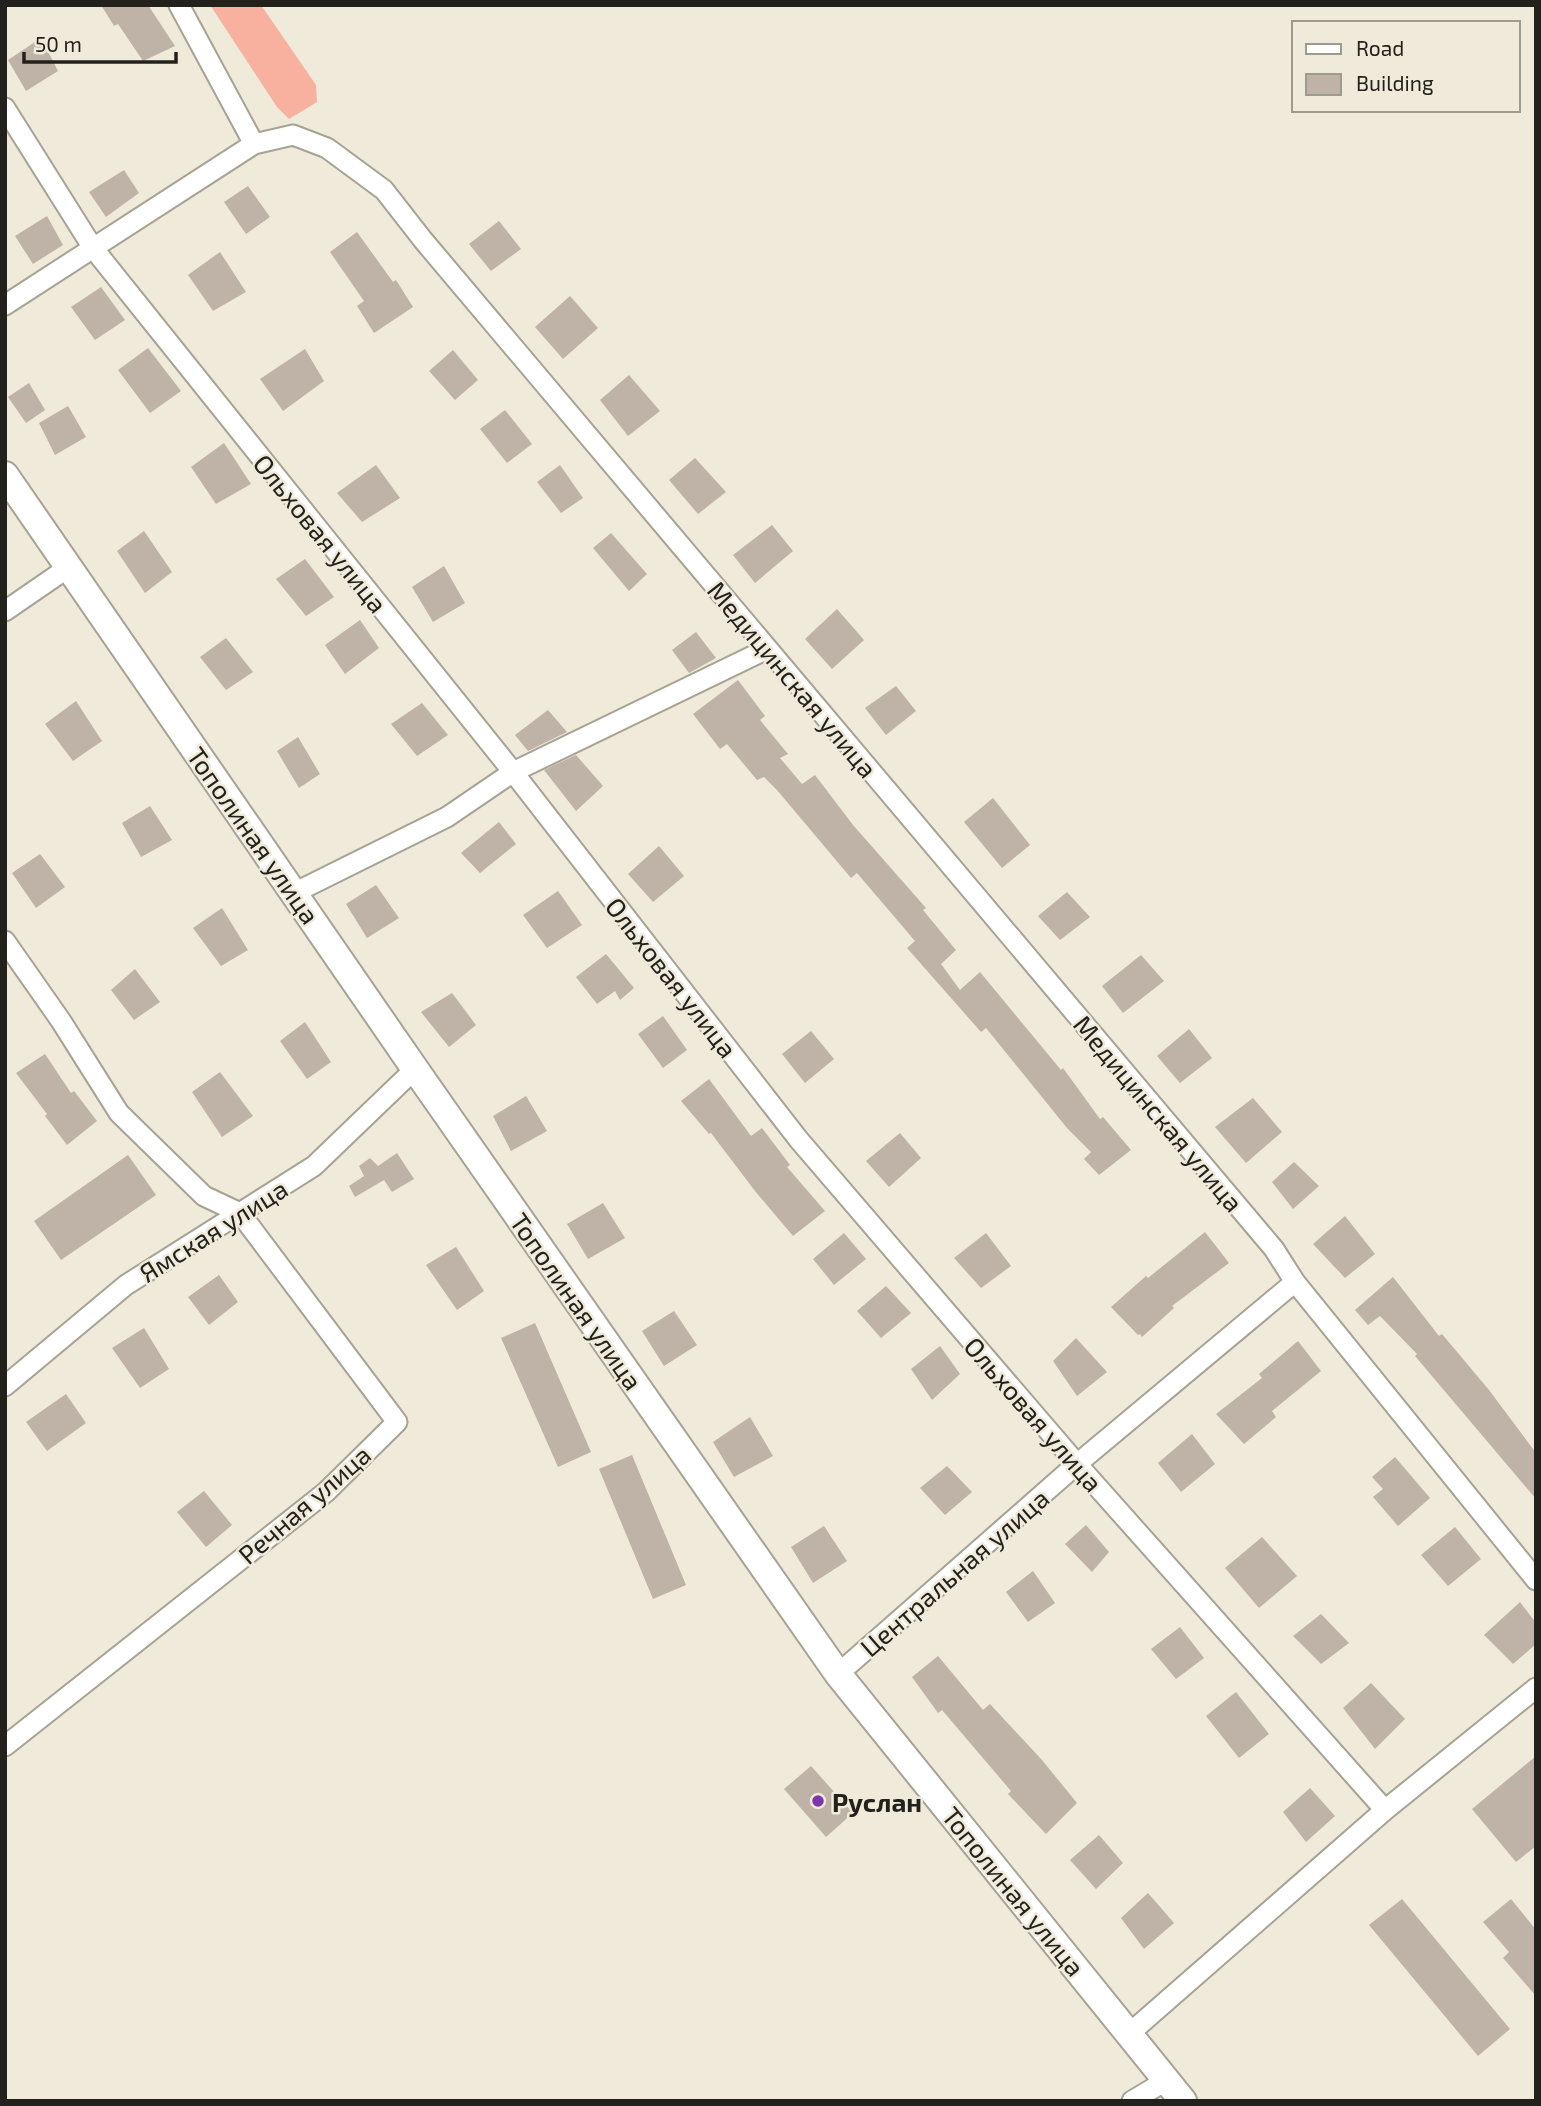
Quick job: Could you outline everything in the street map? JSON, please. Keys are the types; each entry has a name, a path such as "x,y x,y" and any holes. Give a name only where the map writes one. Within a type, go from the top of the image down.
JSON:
{"street":[{"path":"179,5 254,144"},
{"name":"Ольховая улица","path":"5,108 93,248 513,772 799,1140 1077,1464 1385,1810"},
{"name":"Медицинская улица","path":"5,305 254,144 293,135 327,148 384,190 431,250 1274,1249 1295,1282 1536,1580"},
{"name":"Тополиная улица","path":"5,475 415,1069 838,1674 1175,2091"},
{"path":"5,611 69,567"},
{"path":"294,893 447,817 513,772 767,649"},
{"path":"5,941 61,1021 119,1113 204,1196 240,1213"},
{"name":"Ямская улица","path":"5,1386 126,1285 314,1166 415,1069"},
{"name":"Речная улица","path":"5,1746 326,1492 397,1422 240,1213"},
{"name":"Центральная улица","path":"838,1674 1077,1464 1295,1282"},
{"path":"1130,2033 1385,1810 1536,1688"},
{"path":"1132,2101 1175,2091"}],"shaded area":[{"path":"210,5 261,5 316,85 317,102 289,119 277,107"}],"building":[{"path":"101,5 148,5 175,46 143,61 118,24 114,26"},
{"path":"41,38 58,71 26,91 8,60"},
{"path":"124,170 139,193 106,217 89,192"},
{"path":"248,186 270,217 246,234 224,202"},
{"path":"47,216 63,245 33,264 15,236"},
{"path":"499,221 521,249 491,271 469,244"},
{"path":"357,232 393,282 396,280 413,307 374,333 357,306 364,301 330,252"},
{"path":"220,252 246,292 213,311 188,275"},
{"path":"101,287 125,320 95,340 71,307"},
{"path":"570,296 598,328 563,359 535,327"},
{"path":"148,348 181,391 150,413 118,370"},
{"path":"305,349 324,381 283,411 260,379"},
{"path":"453,350 478,380 455,400 429,371"},
{"path":"629,375 660,411 628,436 600,400"},
{"path":"29,383 45,410 26,423 8,397"},
{"path":"68,406 86,437 55,455 39,423"},
{"path":"505,410 532,444 507,463 480,429"},
{"path":"224,443 251,484 216,504 191,467"},
{"path":"695,458 726,492 698,514 669,480"},
{"path":"376,465 400,498 362,522 337,493"},
{"path":"560,465 583,498 561,513 537,482"},
{"path":"772,525 793,551 755,583 733,555"},
{"path":"144,531 172,572 145,593 117,551"},
{"path":"611,533 647,574 629,591 593,548"},
{"path":"305,559 334,597 306,616 276,579"},
{"path":"444,566 465,603 433,622 412,587"},
{"path":"837,609 864,640 832,669 805,639"},
{"path":"360,620 379,648 345,674 325,645"},
{"path":"696,632 716,658 689,673 672,650"},
{"path":"226,638 253,672 226,690 200,657"},
{"path":"738,680 765,716 760,720 788,754 780,758 802,784 815,775 853,825 926,908 923,910 956,950 941,964 960,990 980,972 1061,1070 1063,1068 1100,1119 1103,1117 1131,1150 1099,1175 1084,1159 1091,1152 1067,1128 986,1028 981,1032 907,948 915,941 857,873 851,878 764,777 757,780 727,744 720,749 693,714"},
{"path":"896,686 916,711 886,735 865,708"},
{"path":"76,701 102,741 73,761 45,724"},
{"path":"422,703 448,735 417,756 391,724"},
{"path":"548,710 567,732 528,751 515,735"},
{"path":"298,737 320,774 299,788 277,751"},
{"path":"576,755 603,786 576,811 544,770"},
{"path":"993,798 1030,845 1002,868 964,822"},
{"path":"150,806 172,840 141,857 122,823"},
{"path":"499,822 516,844 480,873 461,853"},
{"path":"659,846 684,876 653,902 628,874"},
{"path":"40,854 65,887 36,908 12,873"},
{"path":"376,885 399,918 367,938 346,904"},
{"path":"558,891 582,925 547,948 523,915"},
{"path":"1067,892 1090,917 1060,940 1038,916"},
{"path":"222,908 248,950 221,966 193,928"},
{"path":"606,954 634,988 620,1000 615,991 597,1004 576,977"},
{"path":"1141,955 1164,981 1123,1013 1102,986"},
{"path":"135,969 160,1002 134,1020 111,990"},
{"path":"452,993 476,1025 449,1047 421,1012"},
{"path":"663,1016 687,1050 663,1068 638,1034"},
{"path":"305,1022 331,1062 307,1079 280,1041"},
{"path":"1189,1029 1212,1058 1180,1083 1157,1056"},
{"path":"811,1031 834,1059 805,1083 782,1054"},
{"path":"45,1054 71,1093 74,1091 97,1121 67,1145 16,1073"},
{"path":"220,1072 253,1116 222,1137 192,1092"},
{"path":"709,1079 751,1136 762,1128 790,1165 787,1167 825,1211 793,1236 711,1133 709,1134 681,1101"},
{"path":"526,1096 547,1131 511,1151 493,1116"},
{"path":"1253,1098 1282,1132 1246,1163 1215,1127"},
{"path":"900,1133 921,1158 889,1187 866,1161"},
{"path":"397,1153 414,1179 392,1192 384,1180 355,1197 349,1186 364,1176 359,1166 370,1158 378,1166"},
{"path":"128,1155 156,1195 61,1260 34,1221"},
{"path":"1294,1162 1319,1186 1293,1209 1272,1182"},
{"path":"603,1203 625,1238 588,1259 567,1224"},
{"path":"1345,1216 1375,1254 1345,1278 1313,1244"},
{"path":"1205,1232 1229,1263 1172,1306 1174,1308 1142,1337 1138,1335 1111,1307 1146,1276 1148,1278"},
{"path":"844,1233 866,1259 834,1285 813,1259"},
{"path":"986,1233 1011,1266 981,1288 954,1258"},
{"path":"456,1247 484,1291 457,1310 426,1265"},
{"path":"219,1275 238,1302 209,1325 188,1297"},
{"path":"1393,1277 1439,1336 1442,1334 1489,1390 1536,1453 1536,1499 1415,1356 1417,1354 1380,1316 1368,1325 1355,1310"},
{"path":"886,1286 911,1313 881,1338 857,1311"},
{"path":"674,1311 697,1345 664,1366 642,1331"},
{"path":"535,1323 591,1452 558,1467 501,1338"},
{"path":"144,1328 169,1369 140,1388 112,1348"},
{"path":"1076,1338 1107,1372 1077,1396 1053,1361"},
{"path":"1298,1341 1321,1371 1272,1411 1276,1417 1244,1444 1216,1414 1262,1378 1259,1374"},
{"path":"940,1346 960,1374 932,1400 911,1369"},
{"path":"66,1394 86,1423 47,1451 26,1422"},
{"path":"750,1417 773,1456 734,1477 713,1442"},
{"path":"1192,1434 1215,1464 1181,1492 1158,1463"},
{"path":"632,1455 686,1585 653,1599 599,1469"},
{"path":"1395,1457 1430,1498 1398,1526 1373,1497 1383,1489 1372,1477"},
{"path":"947,1466 972,1492 945,1515 920,1488"},
{"path":"204,1491 232,1525 206,1547 177,1512"},
{"path":"1086,1525 1109,1552 1092,1572 1065,1544"},
{"path":"824,1526 847,1561 813,1583 791,1547"},
{"path":"1455,1527 1481,1559 1448,1586 1421,1555"},
{"path":"1262,1537 1297,1576 1259,1608 1225,1568"},
{"path":"1033,1571 1055,1603 1028,1622 1006,1592"},
{"path":"1520,1602 1536,1623 1536,1644 1513,1664 1484,1635"},
{"path":"1321,1614 1349,1643 1321,1664 1293,1636"},
{"path":"1180,1627 1204,1658 1176,1679 1151,1649"},
{"path":"938,1656 983,1710 990,1704 1077,1803 1046,1834 1008,1794 1011,1791 942,1710 938,1713 912,1677"},
{"path":"1371,1683 1405,1719 1375,1749 1343,1708"},
{"path":"1236,1692 1269,1734 1239,1758 1206,1716"},
{"path":"1536,1756 1536,1846 1516,1862 1472,1809"},
{"name":"Руслан","path":"811,1766 853,1813 826,1837 784,1789"},
{"path":"1310,1788 1335,1816 1306,1842 1283,1812"},
{"path":"1099,1835 1123,1863 1096,1889 1070,1860"},
{"path":"1148,1893 1174,1923 1144,1949 1121,1918"},
{"path":"1402,1899 1510,2029 1478,2056 1369,1925"},
{"path":"1511,1899 1536,1930 1536,1996 1503,1958 1509,1952 1483,1922"}],"place":[{"name":"Руслан","path":"818,1801"}]}
